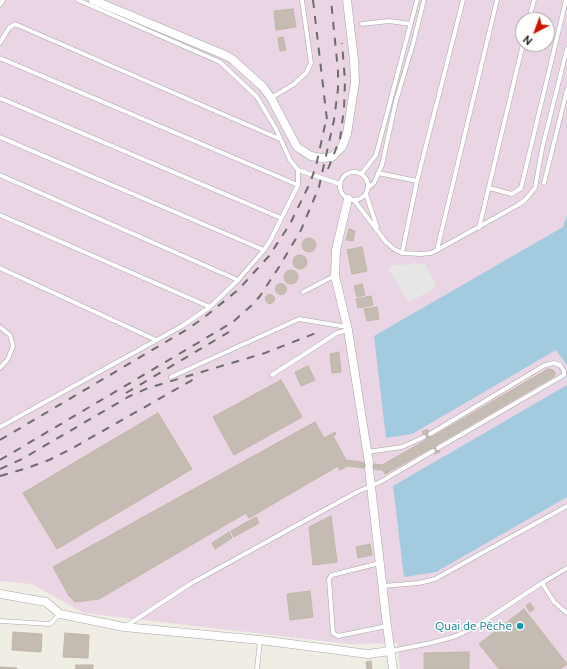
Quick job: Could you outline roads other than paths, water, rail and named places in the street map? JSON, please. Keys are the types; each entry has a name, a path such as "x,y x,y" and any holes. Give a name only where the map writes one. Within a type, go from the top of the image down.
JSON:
{"street":[{"path":"93,0 225,55 263,87 271,98 297,147 318,158 332,157 342,148 347,134 355,82 347,0"},
{"path":"351,199 336,250 335,276 348,328 367,452 393,669"},
{"path":"0,594 46,602 60,614 124,627 260,640 368,654 390,651"}],"lane":[{"path":"0,5 4,0"},
{"path":"78,0 220,62 257,97 276,129 290,160 298,170 340,184"},
{"path":"271,98 294,84 306,72 311,63 302,0"},
{"path":"362,174 376,155 417,0"},
{"path":"351,199 361,199 366,194 374,183 382,165 396,101 407,67 424,0"},
{"path":"402,253 416,181 462,0"},
{"path":"437,250 497,0"},
{"path":"532,12 534,0"},
{"path":"489,188 512,194 521,188 566,0"},
{"path":"362,24 389,21 411,24"},
{"path":"0,43 9,28 15,24 280,139"},
{"path":"369,188 367,180 362,174 356,171 346,174 342,178 340,184 342,194 351,199 378,230 386,242 394,249 402,253 431,253 479,228 518,205 525,200 535,188 542,149 567,49"},
{"path":"479,228 521,52"},
{"path":"0,58 298,185"},
{"path":"544,183 567,90"},
{"path":"0,98 281,218"},
{"path":"0,137 264,250"},
{"path":"0,427 182,326 210,307 238,280 264,250 298,185 298,170"},
{"path":"378,173 416,181"},
{"path":"0,175 238,280"},
{"path":"366,194 378,230"},
{"path":"0,215 210,307"},
{"path":"0,268 156,340"},
{"path":"303,292 335,276"},
{"path":"171,377 299,319 348,328"},
{"path":"0,328 10,336 13,346 8,359 0,368"},
{"path":"272,375 337,333 348,328"},
{"path":"430,434 545,365 554,363 560,365 564,371 564,376 438,448"},
{"path":"367,452 402,447 424,437"},
{"path":"124,627 190,584 433,451"},
{"path":"382,586 419,583 435,579 567,506"},
{"path":"380,562 332,574 329,579 333,633 338,636 387,626"},
{"path":"390,651 432,643 456,636 476,627 567,568"},
{"path":"542,583 554,602 567,613"},
{"path":"0,621 50,624 60,614"},
{"path":"257,669 260,640"}],"water":[{"path":"567,215 567,365 556,350 412,434 386,438 374,336 563,227"},
{"path":"567,385 567,497 436,572 404,577 393,486"}],"railway":[{"path":"313,0 327,120"},
{"path":"0,460 233,322 260,296 301,230 319,187 334,120 338,89 338,71 331,0"},
{"path":"328,169 340,139 344,109 345,81 342,43"},
{"path":"0,440 186,330 238,290 269,256 290,224 310,183 316,166 327,116"},
{"path":"126,393 229,332"},
{"path":"0,469 22,459 128,397 148,388 265,353 316,333"},
{"path":"0,476 49,460 194,379"}],"place":[{"name":"Quai de Pêche","path":"520,626"}]}
